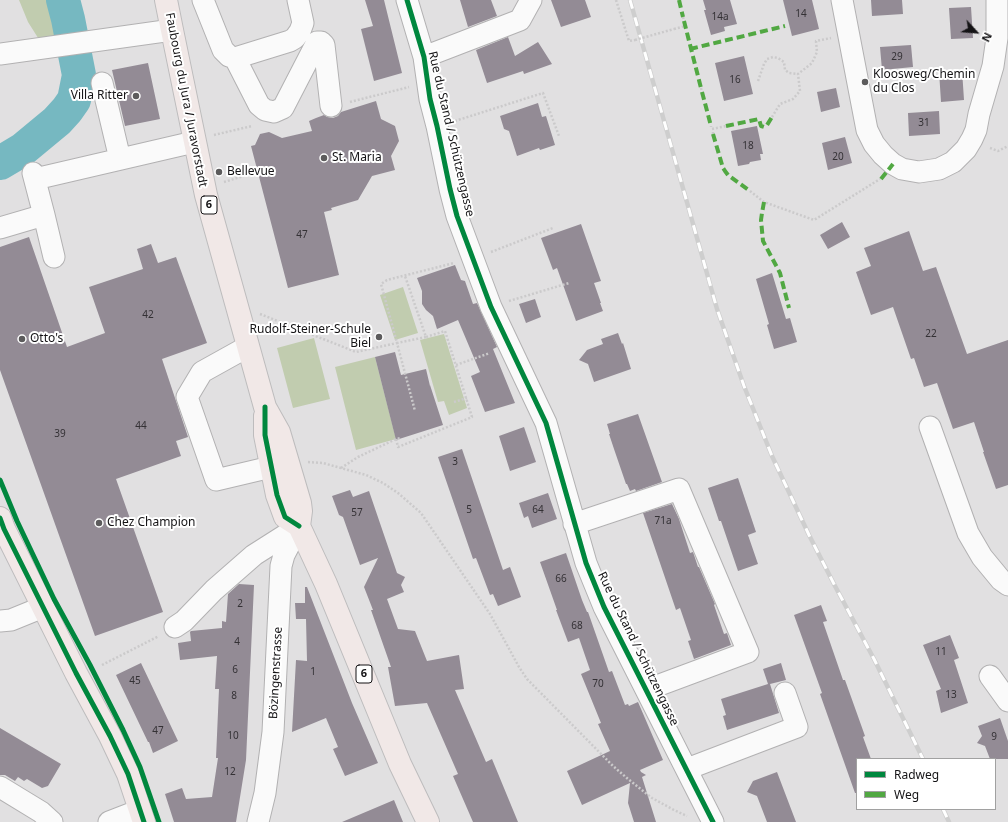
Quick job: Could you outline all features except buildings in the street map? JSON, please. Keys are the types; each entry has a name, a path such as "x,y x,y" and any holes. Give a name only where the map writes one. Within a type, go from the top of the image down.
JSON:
{"main road":[{"name":"Faubourg du Jura / Juravorstadt","path":"166,0 206,195 247,347 265,407 278,432 300,503 301,511 299,526 285,517 277,495 265,435 265,407"},
{"path":"0,518 43,607 128,774 142,816"},
{"name":"6","path":"299,526 326,584 400,764 428,822"}],"street":[{"path":"203,0 223,50 229,56 235,58 290,41 295,38 303,23 298,0"},
{"name":"Rue du Stand / Schützengasse","path":"407,0 424,58 430,98 450,189 456,209 466,261 484,288 491,307 546,423 586,563 604,607 713,822"},
{"path":"424,58 520,20 531,0"},
{"path":"842,0 868,130 874,144 893,164 902,169 918,172 938,169 953,162 966,149 972,139 976,130 979,114 993,66 997,38 996,0"},
{"path":"0,54 172,30"},
{"path":"235,58 259,105 265,110 274,112 283,108 317,42 321,42 324,45 331,106"},
{"path":"102,83 120,159"},
{"path":"54,257 34,176 120,159 194,142"},
{"path":"0,228 44,215"},
{"path":"247,347 202,372 187,397 216,480 271,467"},
{"path":"930,427 968,533 982,557 1001,580 1008,585"},
{"path":"574,524 679,489 748,652 646,690"},
{"path":"175,627 184,621 214,590 254,555 299,526"},
{"name":"Bözingenstrasse","path":"258,822 265,793 273,732 281,566 284,555 299,526"},
{"path":"0,621 11,620 43,607"},
{"path":"990,676 1008,701"},
{"path":"687,769 797,727 785,693"},
{"path":"0,787 41,812 52,822"},
{"path":"109,822 142,816"}],"path":[{"path":"616,0 629,41 685,26"},
{"path":"683,17 684,21"},
{"path":"758,81 767,59 773,57 778,58 784,62 785,70 789,73 798,74 812,63 816,52 816,41 848,34"},
{"path":"772,117 780,104 794,99 800,91 798,74"},
{"path":"437,126 543,93 559,136"},
{"path":"712,130 726,126"},
{"path":"224,182 260,171"},
{"path":"750,191 764,202 814,220 882,179"},
{"path":"415,411 380,284 387,280 466,261 553,228"},
{"path":"405,276 426,337"},
{"path":"491,307 569,283"},
{"path":"262,315 356,352 426,337 445,331 472,417 398,446 396,439"},
{"path":"456,366 493,352"},
{"path":"454,402 467,398"},
{"path":"341,468 358,457 401,438"},
{"path":"301,461 323,463 366,475 383,483 398,493 421,513 490,614 519,667 527,678 628,780 652,798 691,818"},
{"path":"102,666 175,627"}],"green space":[{"path":"19,0 55,0 64,38 40,41 28,22"},
{"path":"403,287 418,333 395,340 380,295"},
{"path":"444,334 467,408 449,415 444,401 438,402 420,340"},
{"path":"314,338 330,399 293,408 277,348"},
{"path":"375,357 396,439 356,450 335,367"}],"waterway":[{"path":"0,163 22,150 57,121 74,100 79,75 63,0"}],"railway":[{"path":"630,0 717,309 744,386 772,456 809,535 874,659 923,758"},
{"path":"943,810 949,822"}],"marked path":[{"path":"679,0 683,17"},
{"path":"684,21 701,88"},
{"path":"690,49 785,26"},
{"path":"702,92 711,126"},
{"path":"726,126 759,119 761,126 764,127 772,117"},
{"path":"713,134 723,168 728,175 750,191"},
{"path":"881,179 893,164"},
{"path":"764,202 761,220 763,241 780,273 789,308"}],"cycle path":[{"path":"407,0 424,57 430,99 457,216 491,307 546,423 586,563 604,607 713,822"},
{"path":"265,407 265,435 277,495 285,517 299,526"},
{"path":"0,480 17,521 54,599 123,730 140,767 159,822"},
{"path":"0,518 4,529 76,673 110,736 128,774 144,822"}],"place":[{"name":"Kloosweg/Chemin du Clos","path":"865,82"},
{"name":"Villa Ritter","path":"136,96"},
{"name":"St. Maria","path":"324,158"},
{"name":"Bellevue","path":"219,172"},
{"name":"Rudolf-Steiner-Schule Biel","path":"379,337"},
{"name":"Otto's","path":"22,339"},
{"name":"Chez Champion","path":"99,523"}]}
